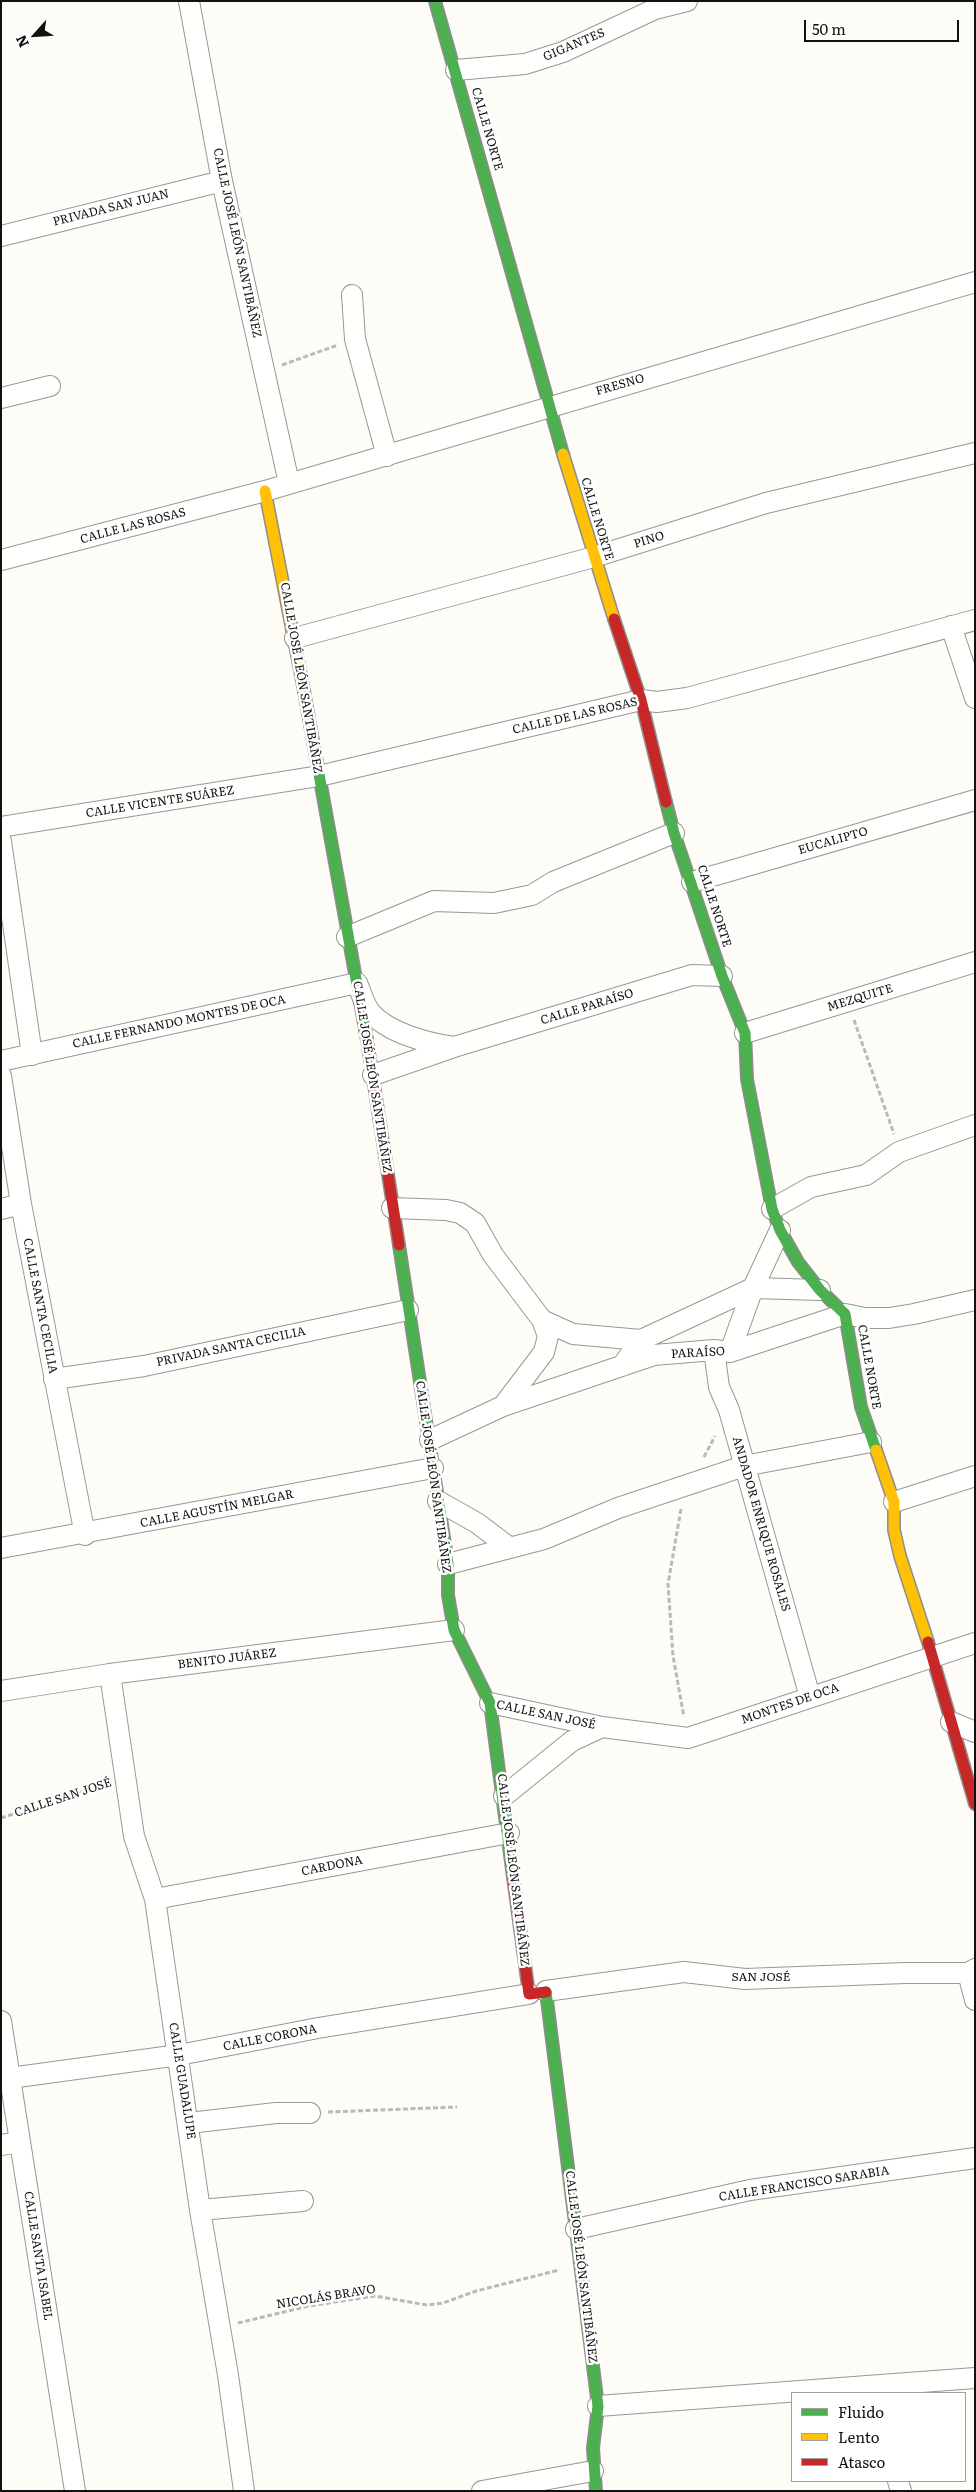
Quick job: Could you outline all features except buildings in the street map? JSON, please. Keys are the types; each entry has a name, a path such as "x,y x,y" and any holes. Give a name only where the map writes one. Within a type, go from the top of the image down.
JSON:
{"street":[{"name":"CALLE JOSÉ LEÓN SANTIBÁÑEZ","path":"189,1 222,181 289,483"},
{"name":"CALLE NORTE","path":"435,1 456,70 549,406 594,557 641,700 674,833 722,976 745,1033 748,1088 772,1209 780,1230 798,1262 820,1290 845,1314 861,1407 871,1442 894,1502 894,1530 900,1556 933,1656 975,1804"},
{"name":"GIGANTES","path":"456,70 525,64 562,52 655,9 687,1"},
{"name":"PRIVADA SAN JUAN","path":"1,236 222,181"},
{"name":"FRESNO","path":"265,492 289,483 387,456 549,406 975,282"},
{"path":"352,295 354,339 387,456"},
{"path":"1,398 50,386"},
{"name":"PINO","path":"294,638 594,557 766,503 975,453"},
{"name":"CALLE JOSÉ LEÓN SANTIBÁÑEZ","path":"265,492 294,638 373,1074 392,1208 430,1440 448,1564 448,1595 454,1630 490,1703 509,1833 538,1992 576,2229 598,2406 594,2430 593,2471 596,2491"},
{"name":"CALLE LAS ROSAS","path":"1,560 265,492"},
{"name":"CALLE DE LAS ROSAS","path":"319,776 641,700 657,702 687,698 975,620"},
{"path":"951,626 975,698"},
{"name":"CALLE VICENTE SUÁREZ","path":"1,827 319,776"},
{"name":"EUCALIPTO","path":"692,882 975,800"},
{"path":"347,937 434,901 494,903 532,895 553,882 674,833"},
{"path":"1,841 32,1055"},
{"name":"MEZQUITE","path":"745,1033 975,962"},
{"name":"CALLE PARAÍSO","path":"373,1074 454,1047 692,975 722,976"},
{"name":"CALLE FERNANDO MONTES DE OCA","path":"1,1060 32,1055 357,983"},
{"name":"CALLE PARAÍSO","path":"357,983 368,1010 378,1020 424,1043 454,1047"},
{"name":"CALLE SANTA CECILIA","path":"1,1076 21,1204 85,1534"},
{"path":"772,1209 810,1187 866,1175 899,1152 975,1125"},
{"path":"1,1209 21,1204"},
{"path":"392,1208 446,1210 460,1213 475,1223 494,1255 542,1320 548,1336 544,1352 503,1406"},
{"path":"722,1351 780,1230"},
{"path":"622,1366 641,1340 753,1288 820,1290"},
{"name":"PARAÍSO","path":"430,1440 503,1406 654,1355 722,1351 845,1314 865,1318 890,1318 975,1300"},
{"name":"PRIVADA SANTA CECILIA","path":"54,1379 144,1366 408,1310"},
{"path":"542,1320 573,1334 641,1340"},
{"name":"ANDADOR ENRIQUE ROSALES","path":"722,1351 719,1386 729,1410 810,1697"},
{"path":"448,1564 544,1539 618,1508 690,1486 744,1466 871,1442"},
{"name":"CALLE AGUSTÍN MELGAR","path":"1,1548 85,1534 433,1468"},
{"path":"894,1502 975,1476"},
{"path":"438,1501 478,1523 510,1548"},
{"name":"BENITO JUÁREZ","path":"1,1691 110,1674 454,1630"},
{"name":"MONTES DE OCA","path":"602,1727 688,1738 933,1656 975,1644"},
{"name":"CALLE GUADALUPE","path":"110,1674 134,1836 155,1899 189,2123 200,2210 221,2328 244,2491"},
{"name":"CALLE SAN JOSÉ","path":"490,1703 602,1727"},
{"path":"951,1722 975,1732"},
{"name":"CALLE SAN JOSÉ","path":"504,1796 572,1741 602,1727"},
{"name":"CARDONA","path":"155,1899 509,1833"},
{"path":"972,1971 975,2000"},
{"name":"SAN JOSÉ","path":"538,1992 684,1972 745,1979 972,1971"},
{"name":"CALLE CORONA","path":"10,2078 179,2055 318,2028 538,1992"},
{"name":"CALLE SANTA ISABEL","path":"1,2021 10,2078 11,2144 75,2491"},
{"path":"189,2123 276,2113 310,2113"},
{"name":"CALLE FRANCISCO SARABIA","path":"576,2229 750,2190 975,2158"},
{"path":"200,2210 304,2201"},
{"path":"824,2392 873,2389 975,2378"},
{"path":"598,2406 791,2394"},
{"path":"482,2491 593,2471"}],"path":[{"path":"265,371 354,339"},
{"path":"848,1002 899,1152"},
{"path":"688,1738 673,1656 668,1584 679,1515 690,1486 729,1410"},
{"name":"CALLE SAN JOSÉ","path":"1,1818 125,1778"},
{"path":"310,2113 457,2108"},
{"name":"NICOLÁS BRAVO","path":"221,2328 309,2306 375,2296 427,2305 443,2303 476,2291 580,2264"}],"traffic: fast":[{"path":"435,1 563,454"},
{"path":"304,691 367,1040"},
{"path":"666,802 674,833 722,976 745,1033 747,1079 772,1209 780,1230 798,1262 820,1290 845,1314 861,1407 876,1450"},
{"path":"399,1245 448,1564 448,1595 454,1630 490,1703 513,1877"},
{"path":"546,1992 598,2406 593,2448 596,2491"}],"traffic: slow":[{"path":"563,454 614,619"},
{"path":"265,491 304,691"},
{"path":"876,1450 894,1502 894,1530 900,1556 928,1642"}],"traffic: jam":[{"path":"614,619 641,700 666,802"},
{"path":"367,1040 399,1245"},
{"path":"928,1642 975,1804"},
{"path":"513,1877 529,1994 546,1992"}]}
